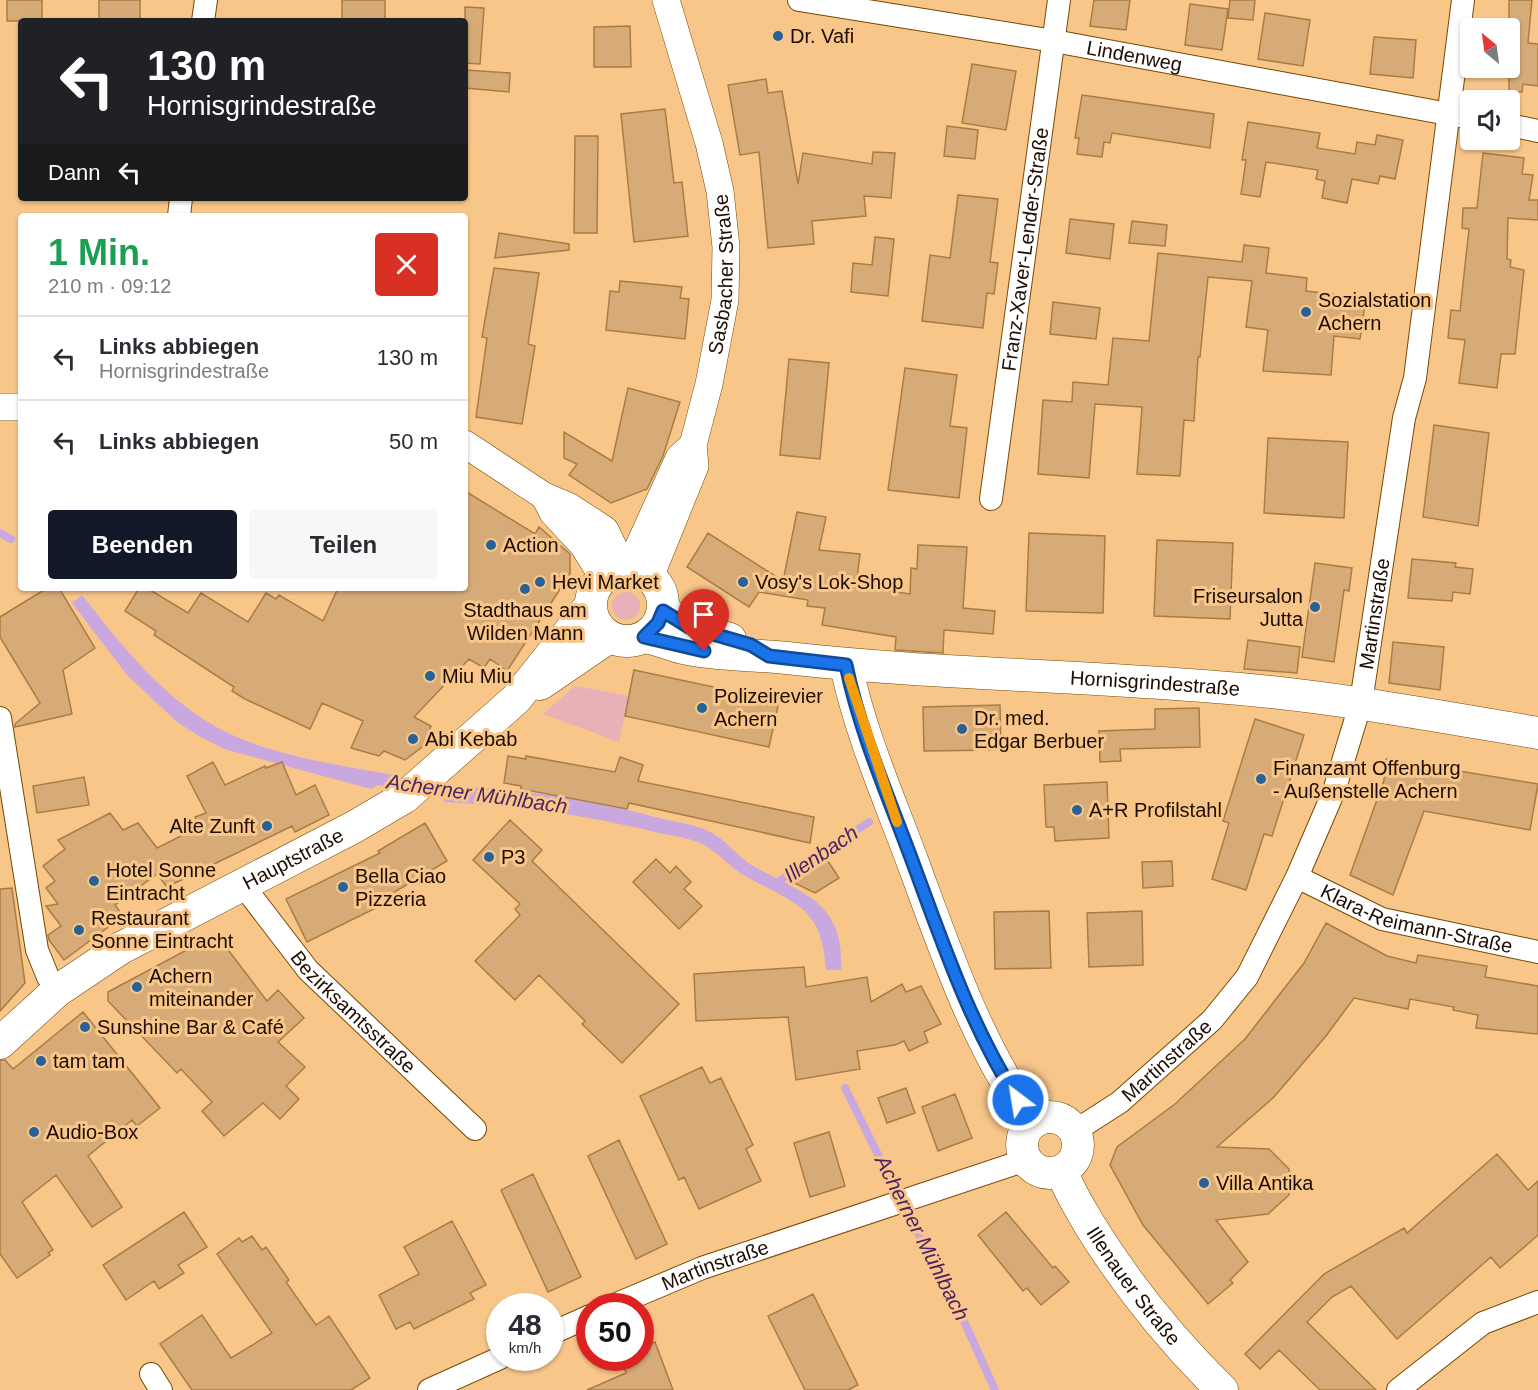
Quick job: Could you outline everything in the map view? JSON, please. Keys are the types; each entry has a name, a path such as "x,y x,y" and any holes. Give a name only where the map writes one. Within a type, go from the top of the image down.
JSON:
{"main road":[{"path":"626,573 662,596 663,611 658,623 644,637 630,641 609,637 597,627 590,606 591,596 626,573"},
{"name":"Hauptstraße","path":"516,699 590,606"},
{"name":"Hornisgrindestraße","path":"663,611 689,627 751,645 769,656"},
{"name":"Hauptstraße","path":"0,1043 57,991 121,948 354,827 416,789 516,699 609,637"},
{"name":"Hornisgrindestraße","path":"644,637 683,648 748,657 769,656 846,665 1216,687 1361,702 1538,733"},
{"path":"846,665 881,780 947,956 983,1036 1008,1084 1033,1123"},
{"path":"1056,1118 1075,1131 1078,1140 1075,1158 1062,1171 1042,1172 1026,1160 1023,1140 1033,1123 1040,1119 1056,1118"},
{"name":"Illenauer Straße","path":"1062,1171 1066,1186 1110,1259 1194,1363 1222,1390"}],"street":[{"path":"203,18 206,0"},
{"name":"Sasbacher Straße","path":"626,573 695,466 693,445 709,384 725,300 726,247 720,191 709,143 666,0"},
{"name":"Lindenweg","path":"799,0 1054,41 1459,116"},
{"name":"Franz-Xaver-Lender-Straße","path":"991,499 1059,0"},
{"name":"Martinstraße","path":"1075,1131 1120,1102 1212,1020 1247,977 1296,877 1334,791 1361,702 1404,418 1415,378 1459,116 1463,0"},
{"path":"1520,127 1538,131"},
{"path":"0,407 18,407"},
{"name":"Sasbacher Straße","path":"626,573 679,458 693,445"},
{"path":"468,446 544,496 570,507 604,530 626,573"},
{"path":"544,496 553,513 583,545 626,573"},
{"path":"604,530 636,527 652,520"},
{"path":"0,718 37,950 48,977 57,991"},
{"name":"Klara-Reimann-Straße","path":"1296,877 1382,919 1538,952"},
{"name":"Bezirksamtsstraße","path":"242,884 308,970 475,1129"},
{"name":"Martinstraße","path":"643,1293 702,1268 818,1227 917,1198 1026,1160"},
{"path":"1398,1390 1483,1323 1538,1302"},
{"path":"429,1390 486,1364"}],"shaded area":[{"path":"626,592 636,596 640,606 636,616 626,620 616,616 612,606 616,596"},
{"path":"575,686 629,696 619,742 543,714"}],"water":[{"path":"82,595 148,673 186,707 208,722 230,734 269,749 393,775 371,789 224,749 199,736 177,722 127,675 72,603"},
{"path":"456,786 534,793 583,801 691,825 708,831 755,867 790,885 818,904 829,916 836,930 841,948 841,970 826,970 824,949 819,933 804,910 741,874 698,842 576,816 444,802 443,799"}],"building":[{"path":"7,0 42,0 42,18 18,18 18,21 7,21"},
{"path":"99,0 140,0 140,18 99,18"},
{"path":"342,0 385,0 385,18 342,18"},
{"path":"1094,0 1130,0 1126,30 1090,26"},
{"path":"1230,0 1255,0 1253,20 1228,18"},
{"path":"1509,0 1532,0 1528,43 1538,44 1538,86 1523,84 1522,92 1509,90 1509,78 1520,78 1520,18 1509,18"},
{"path":"1190,4 1228,9 1222,50 1185,45"},
{"path":"465,7 484,8 480,64 468,63 468,18 465,18"},
{"path":"1265,13 1310,20 1303,66 1258,59"},
{"path":"630,26 631,67 594,67 594,27"},
{"path":"1374,37 1416,40 1413,78 1370,74"},
{"path":"972,64 1016,71 1006,130 962,123"},
{"path":"468,70 510,73 509,92 468,88"},
{"path":"766,79 768,93 782,91 798,184 803,153 872,164 873,152 895,153 891,198 864,196 866,216 812,221 814,244 768,248 759,152 740,155 728,85"},
{"path":"1082,95 1214,114 1210,148 1112,133 1110,143 1104,142 1102,157 1077,154 1079,138 1075,138"},
{"path":"665,109 674,183 682,182 688,236 634,242 621,114"},
{"path":"1248,122 1320,133 1317,148 1355,154 1357,142 1375,145 1377,135 1403,140 1395,179 1380,176 1378,184 1352,179 1347,203 1322,198 1325,181 1316,179 1318,170 1266,162 1260,197 1241,194 1246,160 1242,160"},
{"path":"947,126 978,130 975,159 944,156"},
{"path":"575,136 598,136 597,233 574,233"},
{"path":"1483,153 1524,158 1522,174 1533,175 1529,200 1538,200 1538,220 1508,218 1507,259 1511,260 1510,267 1524,270 1515,354 1501,354 1497,388 1459,383 1465,340 1448,338 1451,310 1460,311 1469,229 1462,228 1463,208 1477,208"},
{"path":"958,195 998,199 990,262 998,263 994,294 987,293 983,328 922,321 930,255 950,258"},
{"path":"1070,219 1114,224 1110,259 1066,253"},
{"path":"1132,221 1167,225 1165,246 1129,243"},
{"path":"499,233 569,244 569,250 495,258"},
{"path":"875,237 894,239 888,296 851,292 853,263 872,265"},
{"path":"1244,245 1269,248 1266,273 1307,278 1306,291 1366,298 1360,339 1334,336 1331,375 1263,371 1268,330 1246,327 1252,281 1208,277 1200,357 1198,357 1194,421 1184,420 1180,476 1137,474 1142,407 1095,404 1089,478 1038,474 1043,400 1072,402 1073,382 1108,385 1113,338 1149,341 1158,253 1242,262"},
{"path":"494,268 539,273 528,344 535,346 522,424 476,417 487,338 482,337"},
{"path":"620,281 682,287 680,298 689,299 685,339 606,330 610,291 619,292"},
{"path":"1053,302 1100,308 1096,339 1050,334"},
{"path":"789,359 829,363 820,459 780,455"},
{"path":"905,368 957,375 950,426 967,428 959,498 888,490"},
{"path":"628,388 680,402 663,456 647,489 611,503 569,475 577,464 564,458 564,432 612,461"},
{"path":"1434,425 1489,433 1478,526 1423,517"},
{"path":"1268,438 1348,442 1344,518 1264,513"},
{"path":"468,493 535,534 539,527 570,554 570,574 507,671 490,659 484,668 469,659 414,717 431,726 422,747 405,760 384,751 379,756 351,748 363,721 322,703 310,729 245,699 232,691 234,687 154,635 156,631 125,611 137,591 152,591 188,613 201,593 248,622 266,593 276,599 279,595 323,621 337,591 468,591"},
{"path":"797,512 826,517 819,550 860,554 856,586 910,594 911,568 917,569 918,545 967,547 963,608 995,611 993,634 944,630 943,653 895,650 896,637 822,625 825,608 807,606 808,600 759,592 749,607 687,567 708,533 783,581"},
{"path":"1029,533 1105,536 1103,613 1026,611"},
{"path":"1157,540 1233,543 1230,619 1154,616"},
{"path":"1412,559 1456,563 1455,567 1473,569 1470,594 1453,592 1452,601 1408,598"},
{"name":"Friseursalon Jutta","path":"1315,563 1352,568 1349,591 1344,590 1334,662 1302,657"},
{"path":"42,591 61,591 95,648 63,670 72,714 15,727 15,724 40,703 0,637 0,617"},
{"path":"1248,640 1300,647 1297,673 1244,669"},
{"path":"1393,642 1444,647 1440,690 1389,683"},
{"name":"Polizeirevier Achern","path":"634,670 779,701 769,747 625,716"},
{"name":"Dr. med. Edgar Berbuer","path":"1000,705 1001,750 924,751 923,707"},
{"path":"1199,708 1200,747 1120,749 1121,761 1100,762 1099,731 1155,729 1155,709"},
{"path":"1255,719 1304,735 1272,836 1264,834 1246,890 1212,879 1229,823 1223,821"},
{"path":"508,756 526,759 526,756 615,772 620,757 643,765 638,781 814,817 810,843 629,803 627,809 521,789 521,786 504,783"},
{"path":"1386,759 1538,784 1530,830 1424,811 1393,895 1350,875 1384,780"},
{"path":"213,762 225,785 265,766 266,768 282,762 296,795 315,785 329,815 295,832 292,826 167,887 157,874 115,905 123,916 64,960 49,940 48,935 61,926 46,906 58,904 46,888 55,881 43,866 65,849 58,840 110,813 123,830 138,823 157,848 199,827 195,817 206,813 187,776"},
{"path":"84,777 89,805 37,813 33,786"},
{"name":"A+R Profilstahl","path":"1107,782 1109,838 1055,841 1054,827 1046,827 1044,785"},
{"path":"510,820 542,850 532,861 679,1004 622,1063 582,1024 585,1021 539,975 515,1000 475,961 520,915 515,909 520,904 473,860"},
{"path":"425,823 447,861 374,904 376,908 307,942 286,899 380,853 378,851"},
{"path":"824,855 839,878 815,893 786,879"},
{"path":"656,859 670,873 676,866 691,882 684,889 702,906 679,929 633,882"},
{"path":"1172,861 1173,886 1143,888 1142,862"},
{"path":"12,888 25,983 0,1011 0,889"},
{"path":"1049,911 1051,968 995,969 994,912"},
{"path":"1142,911 1143,965 1089,967 1087,913"},
{"path":"1326,923 1387,956 1416,963 1418,955 1487,966 1485,977 1538,986 1538,1034 1476,1028 1478,1015 1453,1010 1454,1007 1410,999 1408,1009 1354,998 1326,1036 1274,1097 1217,1147 1269,1149 1289,1169 1289,1195 1268,1214 1216,1220 1248,1262 1230,1280 1233,1283 1208,1304 1143,1225 1110,1165 1117,1147 1175,1104 1245,1039 1304,963"},
{"path":"220,932 229,951 267,1001 278,990 304,1018 278,1042 305,1067 286,1086 299,1099 280,1119 263,1103 224,1136 202,1111 212,1102 181,1069 177,1073 108,1001 108,992"},
{"path":"804,967 806,987 867,977 871,1002 902,984 906,992 921,986 941,1024 924,1032 928,1042 909,1051 904,1041 895,1045 857,1051 860,1069 796,1080 788,1017 696,1021 694,974"},
{"path":"83,1012 160,1108 137,1126 132,1120 88,1156 122,1207 92,1227 56,1175 22,1202 53,1250 48,1253 50,1255 17,1278 0,1254 0,1060 5,1060 13,1069"},
{"path":"702,1067 710,1083 721,1078 753,1145 746,1149 761,1181 699,1209 684,1177 679,1180 640,1096"},
{"path":"906,1088 915,1113 887,1123 878,1098"},
{"path":"955,1094 972,1138 938,1151 922,1107"},
{"path":"829,1132 845,1186 810,1197 794,1143"},
{"path":"619,1140 667,1244 636,1259 588,1156"},
{"path":"1497,1154 1528,1190 1538,1181 1538,1235 1500,1268 1491,1257 1397,1339 1351,1286 1332,1297 1307,1322 1376,1390 1320,1390 1279,1350 1260,1369 1245,1354 1324,1274 1404,1228 1407,1233"},
{"path":"533,1174 581,1277 548,1292 501,1190"},
{"path":"184,1212 207,1247 178,1265 184,1273 159,1289 154,1281 126,1300 103,1265"},
{"path":"1006,1212 1053,1268 1055,1266 1069,1282 1041,1305 1027,1288 1023,1291 978,1235"},
{"path":"452,1221 486,1285 470,1293 474,1299 414,1329 410,1322 396,1329 379,1295 419,1274 404,1247"},
{"path":"252,1236 262,1250 266,1247 289,1280 286,1282 316,1325 329,1316 370,1378 351,1390 192,1390 160,1344 202,1315 231,1358 272,1333 217,1254 239,1238 242,1242"},
{"path":"813,1294 858,1385 848,1390 805,1390 768,1316"},
{"path":"654,1342 673,1390 587,1390 626,1373 625,1371 654,1371"}],"waterway":[{"name":"Acherner Mühlbach","path":"0,533 11,539"},
{"name":"Acherner Mühlbach","path":"374,780 403,787"},
{"name":"Acherner Mühlbach","path":"427,791 456,795"},
{"name":"Illenbach","path":"773,885 869,822"},
{"name":"Acherner Mühlbach","path":"845,1088 905,1209 958,1308 995,1390"}],"slow traffic":[{"path":"849,678 881,780 897,822"}],"place":[{"name":"Dr. Vafi","path":"778,36"},
{"name":"Sozialstation Achern","path":"1306,312"},
{"name":"Action","path":"491,545"},
{"name":"Hevi Market","path":"540,582"},
{"name":"Vosy's Lok-Shop","path":"743,582"},
{"name":"Stadthaus am Wilden Mann","path":"525,589"},
{"name":"Friseursalon Jutta","path":"1315,607"},
{"name":"Miu Miu","path":"430,676"},
{"name":"Polizeirevier Achern","path":"702,708"},
{"name":"Dr. med. Edgar Berbuer","path":"962,729"},
{"name":"Abi Kebab","path":"413,739"},
{"name":"Finanzamt Offenburg - Außenstelle Achern","path":"1261,779"},
{"name":"A+R Profilstahl","path":"1077,810"},
{"name":"Alte Zunft","path":"267,826"},
{"name":"P3","path":"489,857"},
{"name":"Hotel Sonne Eintracht","path":"94,881"},
{"name":"Bella Ciao Pizzeria","path":"343,887"},
{"name":"Restaurant Sonne Eintracht","path":"79,930"},
{"name":"Achern miteinander","path":"137,987"},
{"name":"Sunshine Bar & Café","path":"85,1027"},
{"name":"tam tam","path":"41,1061"},
{"name":"Audio-Box","path":"34,1132"},
{"name":"Villa Antika","path":"1204,1183"}],"route":[{"path":"704,651 683,648 659,639 644,637 658,623 663,611 689,627 751,645 769,656 846,665 850,685 881,780 928,908 983,1036 1018,1100"}]}
